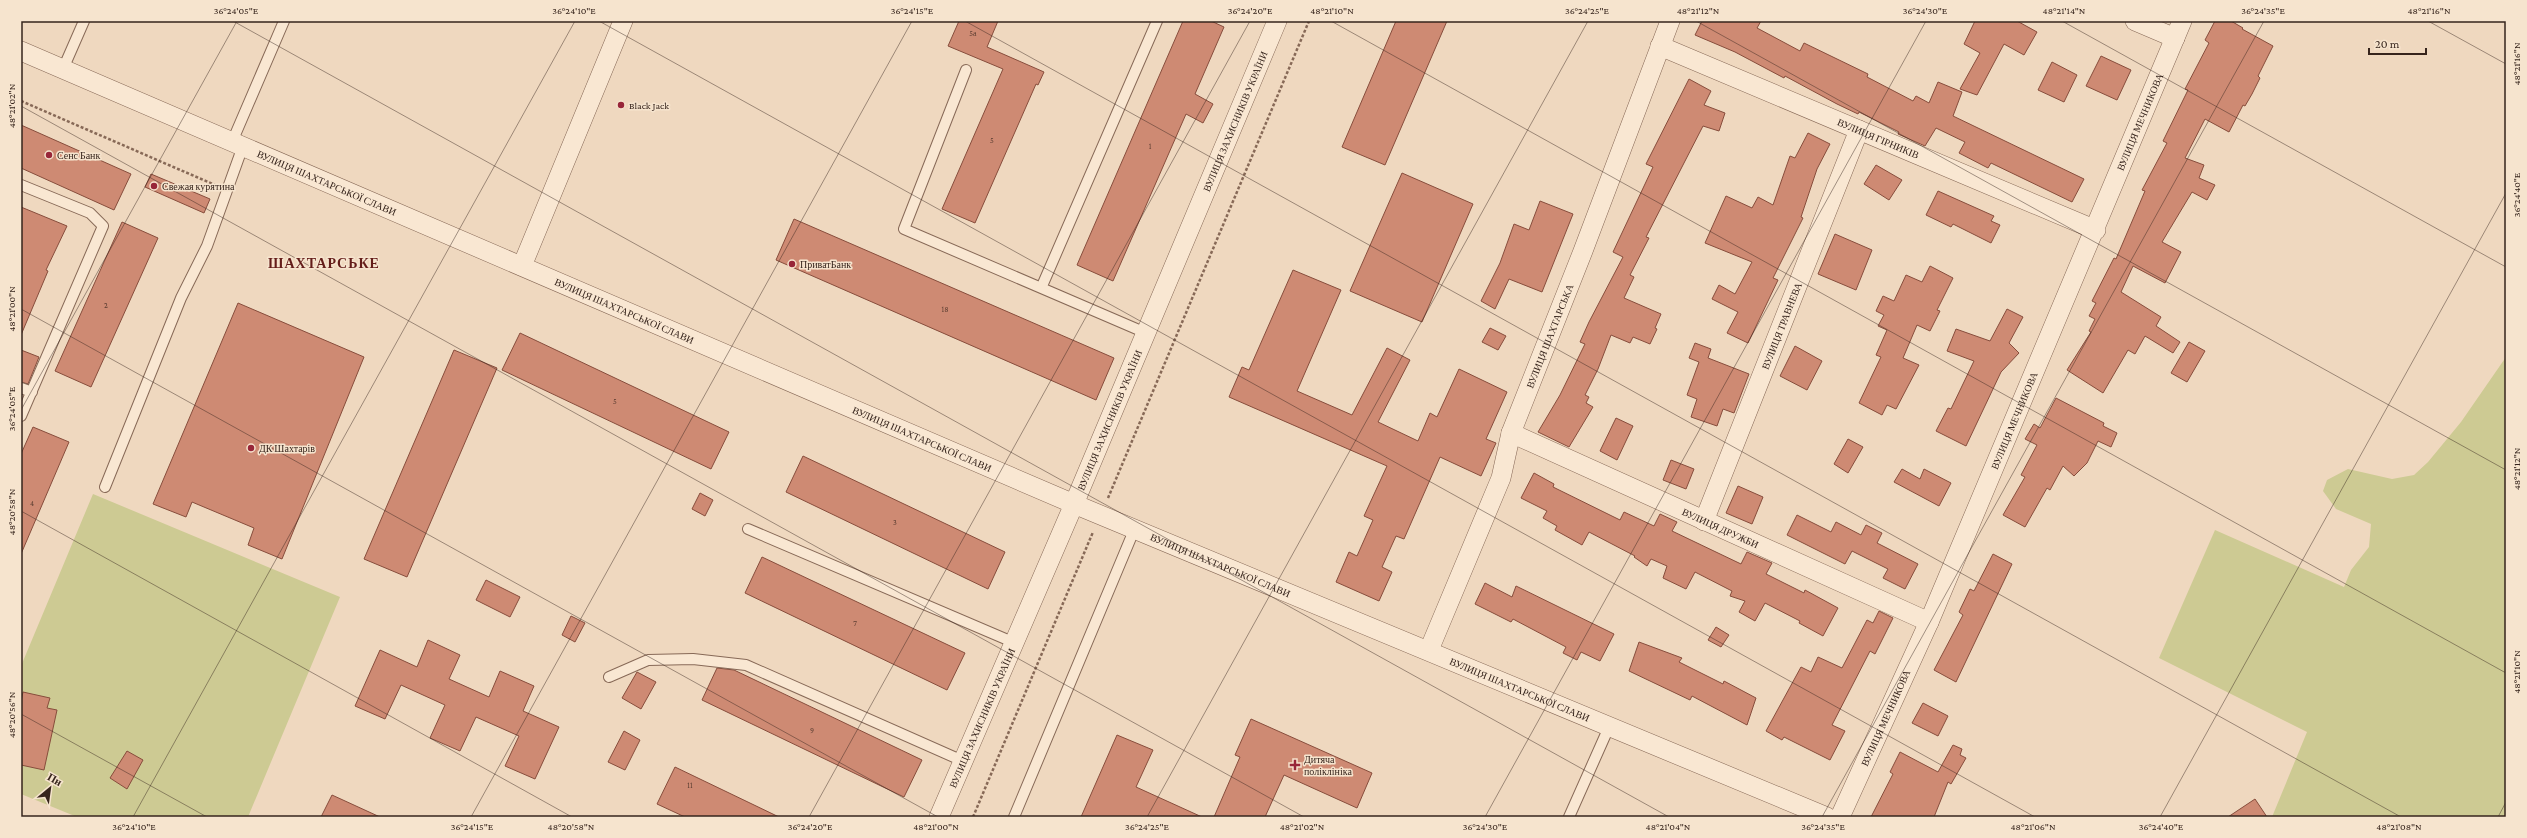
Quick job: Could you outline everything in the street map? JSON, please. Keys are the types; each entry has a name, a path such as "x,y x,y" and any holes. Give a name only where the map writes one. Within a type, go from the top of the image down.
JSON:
{"street":[{"path":"522,266 623,21"},
{"name":"ВУЛИЦЯ ЗАХИСНИКІВ УКРАЇНИ","path":"939,817 1015,643 1277,21"},
{"name":"ВУЛИЦЯ ШАХТАРСЬКА","path":"1429,650 1501,478 1511,432 1584,251 1670,21"},
{"path":"2135,21 2179,29"},
{"name":"ВУЛИЦЯ МЕЧНИКОВА","path":"1840,817 1929,622 2096,230 2179,29"},
{"name":"ВУЛИЦЯ ГІРНИКІВ","path":"1660,46 2096,230"},
{"name":"ВУЛИЦЯ ШАХТАРСЬКОЇ СЛАВИ","path":"21,51 1074,504 1429,650 1609,727 1827,817"},
{"name":"ВУЛИЦЯ ТРАВНЕВА","path":"1704,521 1859,130"},
{"name":"ВУЛИЦЯ ДРУЖБИ","path":"1511,432 1929,622"}],"lane":[{"path":"63,69 84,21"},
{"path":"105,487 181,298 207,246 227,191 237,144 284,21"},
{"path":"1042,286 1157,21"},
{"path":"966,70 904,228 1042,286 1146,333"},
{"path":"21,185 90,213 103,226 21,416"},
{"path":"21,388 32,392"},
{"path":"1014,817 1135,528"},
{"path":"748,529 1015,643"},
{"path":"609,677 648,660 693,659 746,665 963,761"},
{"path":"1569,817 1609,727"}],"path":[{"path":"973,817 1309,21"},
{"path":"21,100 227,191"}],"shaded area":[{"path":"2506,357 2506,817 2272,817 2307,732 2159,658 2215,530 2344,587 2351,570 2369,547 2371,524 2336,509 2323,491 2327,480 2348,469 2392,479 2414,475 2428,462 2461,422"},
{"path":"93,494 340,597 248,817 77,817 21,794 21,666"}],"building":[{"path":"959,21 998,21 987,47 1044,72 1038,85 1036,84 975,223 942,209 1003,69 948,46"},
{"path":"1183,21 1211,21 1224,27 1195,94 1213,104 1203,123 1186,114 1113,281 1077,265"},
{"path":"1396,21 1447,21 1385,165 1342,147"},
{"path":"1702,21 1761,21 1757,28 1800,51 1804,43 1868,74 1867,77 1913,101 1916,96 1929,103 1938,82 1962,92 1953,116 2084,179 2072,202 1991,163 1988,168 1959,153 1965,142 1936,128 1925,146 1898,134 1899,132 1859,112 1858,114 1837,104 1785,76 1784,78 1735,52 1695,35"},
{"path":"1975,21 2017,21 2037,32 2024,55 2004,44 1977,95 1960,89 1980,53 1964,44"},
{"path":"2215,21 2231,21 2243,28 2242,29 2273,46 2258,76 2260,78 2252,94 2245,106 2243,105 2229,132 2205,119 2185,158 2204,165 2199,178 2215,185 2207,200 2192,192 2162,242 2181,252 2165,283 2133,266 2121,292 2161,317 2156,326 2180,342 2173,353 2145,336 2135,354 2128,350 2103,393 2067,370 2091,332 2089,331 2095,319 2089,316 2096,303 2092,301 2114,258 2116,259 2145,191 2142,190 2167,143 2163,141 2188,90 2185,89 2209,43 2205,40"},
{"path":"2101,56 2131,70 2117,100 2086,86"},
{"path":"2052,62 2077,75 2064,102 2038,90"},
{"path":"1689,79 1711,91 1704,105 1725,113 1719,131 1703,126 1646,237 1649,238 1630,275 1634,277 1624,298 1661,314 1655,328 1657,329 1650,344 1633,337 1630,343 1611,335 1598,369 1585,395 1589,397 1586,403 1593,407 1569,447 1538,432 1560,395 1585,344 1580,342 1623,257 1613,252 1653,167 1646,164"},
{"path":"21,125 131,174 114,210 21,168"},
{"path":"1808,133 1830,144 1817,169 1801,217 1803,218 1773,278 1778,280 1748,343 1727,333 1738,312 1712,299 1719,285 1735,294 1752,262 1705,243 1726,196 1752,208 1758,197 1773,205 1790,156 1795,158"},
{"path":"1876,165 1902,180 1889,200 1864,184"},
{"path":"1402,173 1473,204 1422,322 1350,291"},
{"path":"151,174 210,199 204,213 145,187"},
{"path":"1938,191 1994,216 1991,221 2000,225 1991,243 1953,224 1951,227 1926,215"},
{"path":"1540,201 1573,214 1542,292 1509,279 1495,309 1481,301 1500,263 1514,224 1529,230"},
{"path":"21,207 67,226 46,270 48,271 21,335"},
{"path":"794,219 1114,358 1096,400 776,260"},
{"path":"122,222 158,238 91,387 55,371"},
{"path":"1835,234 1872,250 1856,290 1818,274"},
{"path":"1930,266 1953,278 1937,310 1940,311 1930,331 1917,325 1903,358 1919,365 1896,409 1887,405 1882,415 1859,403 1881,357 1876,355 1887,330 1878,326 1884,315 1876,311 1883,296 1894,301 1906,275 1922,282"},
{"path":"1293,270 1341,290 1297,391 1352,415 1387,348 1410,360 1378,422 1418,441 1430,413 1437,417 1459,369 1507,392 1486,439 1496,443 1481,476 1440,457 1404,539 1396,536 1382,567 1392,572 1379,601 1336,582 1349,552 1357,556 1373,520 1364,516 1387,466 1229,397 1242,367 1249,370"},
{"name":"ДК Шахтарів","path":"238,303 364,357 282,559 248,545 254,528 192,502 186,517 153,504"},
{"path":"2007,309 2023,317 2009,343 2019,353 2001,372 1966,446 1936,431 1948,408 1951,409 1974,361 1947,351 1956,329 1990,341"},
{"path":"1490,328 1506,336 1498,350 1482,342"},
{"path":"520,333 729,432 711,469 502,370"},
{"path":"2189,342 2205,351 2187,382 2171,373"},
{"path":"1695,343 1711,349 1708,358 1749,374 1734,413 1723,409 1717,426 1691,417 1697,399 1687,395 1699,362 1689,358"},
{"path":"1795,346 1822,361 1807,390 1780,376"},
{"path":"21,350 39,357 28,384 21,382"},
{"path":"454,350 497,368 407,577 364,559"},
{"path":"2056,398 2104,423 2103,426 2117,433 2111,447 2098,441 2087,463 2074,476 2063,466 2050,490 2047,488 2025,527 2003,515 2025,477 2021,475 2037,445 2025,439 2034,424 2040,428"},
{"path":"1616,418 1633,426 1617,460 1600,451"},
{"path":"33,427 69,442 21,554 21,454"},
{"path":"1848,439 1863,447 1848,473 1834,464"},
{"path":"803,456 1005,552 988,589 786,492"},
{"path":"1671,460 1694,469 1686,489 1663,480"},
{"path":"1902,469 1920,479 1924,469 1951,483 1939,506 1894,482"},
{"path":"1534,473 1554,484 1553,487 1620,520 1624,512 1654,526 1660,514 1677,522 1672,531 1741,564 1747,552 1772,563 1766,574 1804,593 1805,590 1838,608 1823,636 1799,623 1800,621 1765,603 1755,621 1739,612 1745,601 1730,596 1732,591 1695,572 1686,589 1663,578 1667,566 1651,559 1647,566 1634,557 1635,556 1589,532 1582,545 1555,530 1557,526 1543,518 1547,511 1521,498"},
{"path":"1738,486 1763,497 1752,524 1726,513"},
{"path":"700,493 713,500 705,516 692,509"},
{"path":"1797,515 1831,532 1836,522 1861,535 1866,525 1882,533 1877,543 1918,564 1905,589 1883,578 1888,569 1852,551 1845,564 1787,535"},
{"path":"1993,554 2012,564 1956,682 1934,670 1963,615 1959,612 1970,589 1974,591"},
{"path":"762,557 965,653 947,690 745,593"},
{"path":"486,580 520,597 510,617 476,600"},
{"path":"1485,583 1512,597 1516,586 1614,634 1600,661 1581,652 1577,660 1563,653 1566,647 1513,619 1511,622 1475,604"},
{"path":"1879,611 1893,618 1875,654 1870,651 1832,725 1845,731 1830,760 1784,737 1782,740 1766,731 1801,667 1811,672 1818,657 1842,668 1867,620 1873,623"},
{"path":"571,616 585,623 575,642 562,635"},
{"path":"1716,627 1729,635 1721,647 1708,640"},
{"path":"428,640 460,655 449,679 489,697 500,671 534,686 523,711 559,727 535,779 505,766 519,736 476,717 460,751 430,738 445,705 401,685 385,719 355,706 380,650 417,667"},
{"path":"1639,642 1682,658 1679,662 1723,684 1724,681 1756,698 1747,725 1692,696 1690,700 1629,671"},
{"path":"717,668 734,670 922,760 904,797 702,700"},
{"path":"637,672 656,682 641,709 622,698"},
{"path":"23,692 50,698 47,708 57,710 44,770 21,765 21,702"},
{"path":"1923,703 1948,716 1938,736 1912,723"},
{"name":"Дитяча поліклініка","path":"1251,719 1372,773 1357,808 1284,775 1265,817 1214,817 1240,757 1235,755"},
{"path":"624,731 640,740 625,770 608,762"},
{"path":"1117,735 1153,750 1136,787 1202,817 1081,817"},
{"path":"1953,745 1962,749 1960,755 1966,758 1951,784 1948,782 1934,817 1871,817 1893,774 1890,772 1900,752 1938,772"},
{"path":"127,751 143,760 127,789 110,778"},
{"path":"675,767 779,817 685,817 657,804"},
{"path":"332,795 380,817 321,817"},
{"path":"2255,799 2267,817 2228,817"}],"place":[{"name":"Black Jack","path":"621,105"},
{"name":"Сенс Банк","path":"49,155"},
{"name":"Свежая курятина","path":"154,186"},
{"name":"ПриватБанк","path":"792,264"},
{"name":"ДК Шахтарів","path":"251,448"},
{"name":"Дитяча поліклініка","path":"1295,765"}],"district":[{"name":"ШАХТАРСЬКЕ","path":"324,263"}]}
